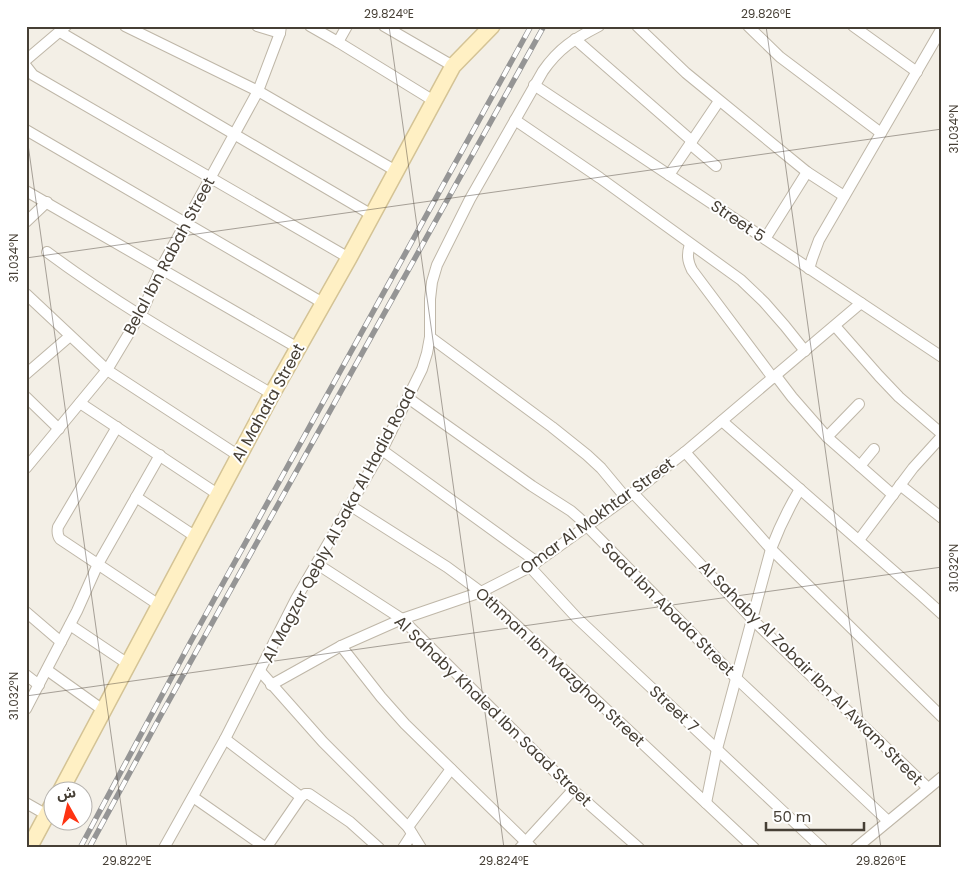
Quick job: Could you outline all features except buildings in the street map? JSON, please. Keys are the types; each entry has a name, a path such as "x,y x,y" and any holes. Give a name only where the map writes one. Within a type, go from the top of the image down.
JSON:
{"street":[{"path":"125,26 258,91 396,172"},
{"path":"257,26 281,29"},
{"path":"310,26 434,101"},
{"path":"338,42 347,26"},
{"path":"384,26 453,66"},
{"name":"Al Mahata Street","path":"65,782 272,394 349,258 453,66 492,26"},
{"name":"Al Magzar Qebly Al Saka Al Hadid Road","path":"164,848 225,739 296,599 382,450 422,369 430,337 432,282 437,265 470,199 534,85 552,58 575,39 599,26"},
{"path":"637,26 686,73 807,172 844,196"},
{"path":"748,26 780,56 881,133"},
{"path":"852,26 917,72"},
{"path":"809,269 819,240 942,28"},
{"path":"26,60 63,29 234,135 372,215"},
{"name":"Belal Ibn Rabah Street","path":"26,468 106,370 140,315 162,268 258,91 281,29"},
{"path":"575,39 716,166"},
{"path":"26,66 30,78 211,178 349,258"},
{"name":"Street 5","path":"534,85 809,269 940,352"},
{"path":"669,175 720,100"},
{"path":"515,120 600,178 741,280 786,326 805,351"},
{"path":"26,130 323,303"},
{"path":"765,239 807,172"},
{"path":"26,191 298,348"},
{"path":"26,222 48,202"},
{"path":"690,244 687,254 692,270 774,377 827,437 892,494"},
{"path":"47,252 93,285 140,315 272,394"},
{"path":"26,294 106,370 240,456"},
{"name":"Omar Al Mokhtar Street","path":"271,684 341,646 402,619 481,592 533,564 685,452 861,303"},
{"path":"835,326 899,397 942,435 892,494 859,540"},
{"path":"26,374 70,336"},
{"name":"Al Sahaby Al Zobair Ibn Al Awam Street","path":"430,337 552,427 601,468 751,619 928,788"},
{"path":"26,397 59,429"},
{"name":"Saad Ibn Abada Street","path":"408,398 532,486 571,511 736,678 888,821"},
{"path":"80,403 219,495"},
{"path":"827,437 859,404"},
{"path":"722,421 942,614"},
{"path":"117,427 58,527 57,532 60,539 159,605"},
{"path":"860,466 874,449"},
{"name":"Street 7","path":"382,450 533,564 577,618 822,848"},
{"path":"685,452 771,549 942,717"},
{"path":"26,710 70,625 98,564 160,455"},
{"path":"900,485 942,518"},
{"path":"706,803 717,749 771,549 782,521 800,489"},
{"path":"136,497 196,537"},
{"name":"Othman Ibn Mazghon Street","path":"351,506 447,567 481,592 754,848"},
{"name":"Al Sahaby Khaled Ibn Saad Street","path":"317,564 402,619 573,790 639,848"},
{"path":"26,612 61,642"},
{"path":"70,625 128,664"},
{"path":"341,646 405,724 526,846 573,790"},
{"path":"47,670 103,710"},
{"path":"260,671 323,742 410,830 421,848"},
{"path":"26,675 39,685"},
{"path":"225,739 301,797"},
{"path":"403,848 410,830 451,769"},
{"path":"856,848 942,777"},
{"path":"193,797 266,848 301,797 304,794 309,794 350,822 379,848"},
{"path":"26,803 42,808"},
{"path":"29,848 42,824"}],"railway":[{"path":"80,848 190,643 531,26"},
{"path":"89,848 544,26"}]}
